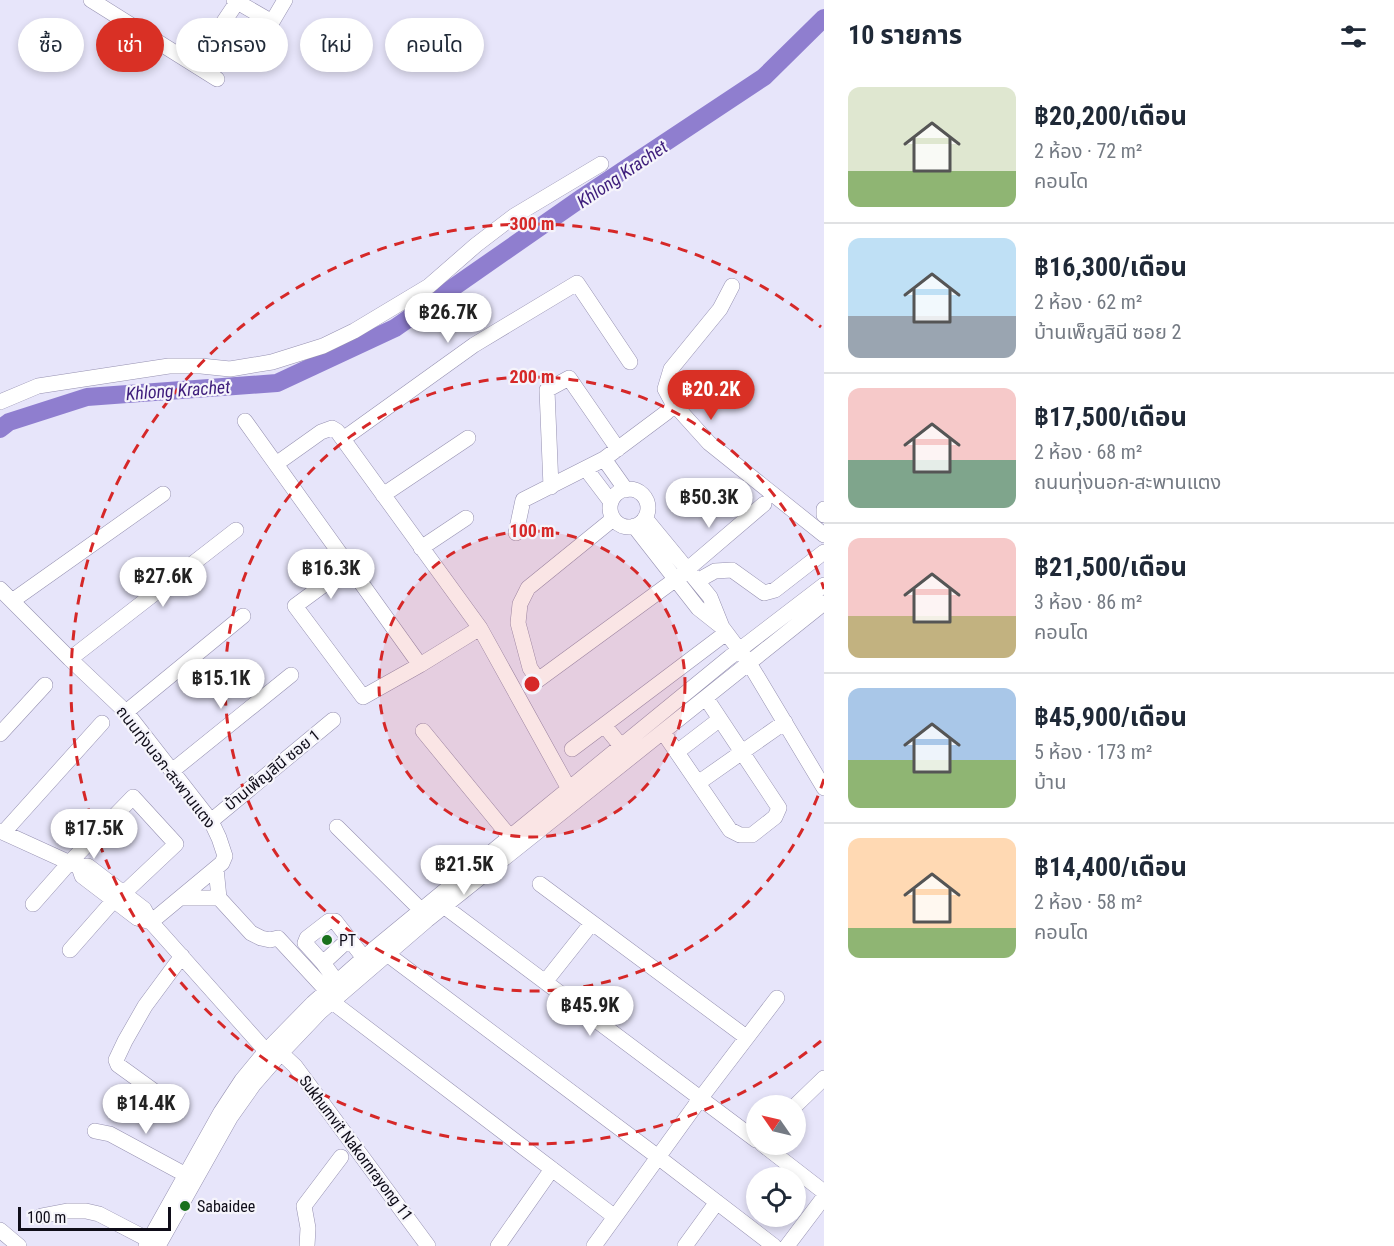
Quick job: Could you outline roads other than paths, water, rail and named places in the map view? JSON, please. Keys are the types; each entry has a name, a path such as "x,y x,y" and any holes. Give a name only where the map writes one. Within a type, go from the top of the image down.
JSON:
{"street":[{"path":"91,0 176,53"},
{"path":"225,18 236,1 272,22 285,0"},
{"path":"206,72 217,79"},
{"path":"0,402 38,386 169,366 230,369 272,362 323,346 354,331 429,286 514,216 601,164"},
{"path":"343,439 474,345 577,283 630,362"},
{"path":"732,286 720,309 671,369 665,389 672,402 709,443 824,535"},
{"path":"550,487 547,390 569,378 618,449"},
{"path":"516,533 524,500 604,459 667,412"},
{"path":"245,421 420,665"},
{"path":"276,464 326,429 332,428 337,431 480,628 569,789"},
{"path":"383,495 468,438"},
{"path":"604,459 626,490"},
{"path":"586,469 611,502"},
{"path":"626,490 638,492 647,503 648,511 640,522 626,527 613,519 611,502 617,494 626,490"},
{"path":"12,601 163,494"},
{"path":"613,519 528,588 520,604 518,623 530,668 538,680 687,576 764,504"},
{"path":"824,509 824,515"},
{"path":"421,548 466,518"},
{"path":"640,522 687,576 710,597 724,630"},
{"path":"70,659 236,530"},
{"path":"687,576 732,570 764,593 775,590 824,552"},
{"path":"348,567 295,606 363,697 480,628"},
{"path":"687,576 698,608 724,630 749,663 824,788"},
{"path":"151,1244 186,1175 221,1112 242,1080 273,1052 364,958 739,650 824,585"},
{"name":"ถนนทุ่งนอก-สะพานแตง","path":"0,589 126,712 211,820 225,856 216,868"},
{"path":"332,991 387,954 824,603"},
{"path":"126,712 243,616"},
{"path":"572,749 724,630"},
{"path":"172,771 291,675"},
{"path":"0,734 45,685"},
{"path":"663,732 730,830 740,835 752,835 775,817 779,808 706,698"},
{"path":"677,752 720,719"},
{"name":"บ้านเพ็ญสินี ซอย 1","path":"211,820 333,720"},
{"path":"698,783 785,722"},
{"path":"2,831 102,723"},
{"path":"604,725 621,746"},
{"path":"423,731 510,837"},
{"path":"33,904 74,865 133,796 176,844 119,897 70,950"},
{"path":"337,827 421,910"},
{"name":"Sukhumvit Nakornrayong 11","path":"2,831 74,865 88,866 119,897 144,909 151,922 273,1052 295,1066 428,1246"},
{"path":"151,922 216,868"},
{"path":"216,868 219,898 251,933 270,940 278,938 332,991 552,1169 615,1217"},
{"path":"540,884 746,1037"},
{"path":"180,898 219,898"},
{"path":"445,907 746,1133"},
{"path":"332,991 323,963 306,943 307,938 329,921 335,921 364,958"},
{"path":"545,982 591,924"},
{"path":"323,963 349,939"},
{"path":"387,954 774,1246"},
{"path":"153,1091 118,1065 116,1060 124,1041 145,1006 182,956"},
{"path":"594,1246 700,1099 777,998"},
{"path":"151,1244 273,1052"},
{"path":"806,1095 824,1078"},
{"path":"95,1131 110,1134 186,1175"},
{"path":"776,1155 824,1192"},
{"path":"307,1246 309,1228 304,1206 341,1157"},
{"path":"498,1246 552,1169"},
{"path":"787,1246 824,1197"},
{"path":"685,1246 717,1202"},
{"path":"41,1216 67,1211 99,1214 151,1244"},
{"path":"0,1230 19,1246"}],"waterway":[{"name":"Khlong Krachet","path":"0,429 9,422 87,397 277,383 395,328 583,197 764,77 824,18"}],"place":[{"name":"PT","path":"327,940"},
{"name":"Sabaidee","path":"185,1206"}]}
